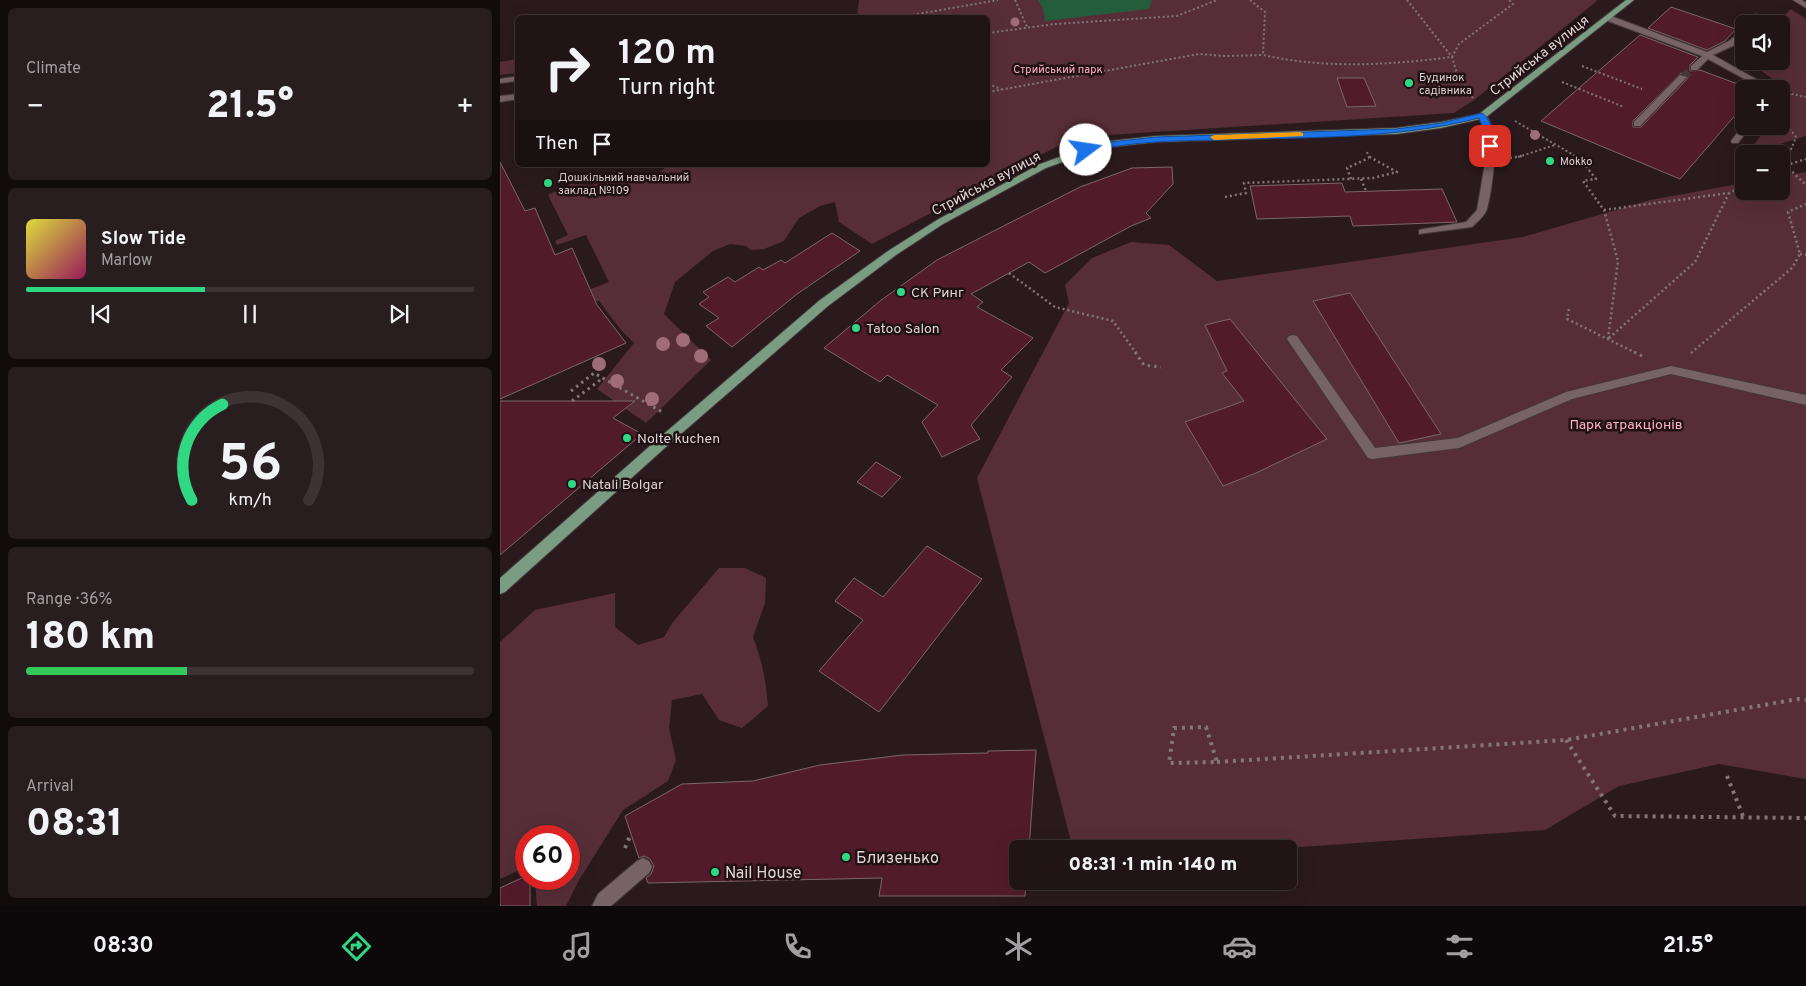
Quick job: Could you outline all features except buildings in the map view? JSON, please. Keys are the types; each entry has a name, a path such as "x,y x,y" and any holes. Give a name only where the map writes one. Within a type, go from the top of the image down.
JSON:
{"main road":[{"name":"Стрийська вулиця","path":"500,588 663,442 824,303 940,222 1043,166 1101,145 1156,139 1396,131 1441,126 1482,116 1500,104 1630,0"}],"street":[{"path":"1797,0 1806,6"},
{"path":"1608,18 1707,55 1753,80"},
{"path":"1694,68 1707,55 1735,40"},
{"path":"1637,124 1683,77"},
{"path":"500,81 515,78"},
{"path":"500,99 515,96"},
{"path":"1423,232 1469,225 1482,211 1491,157 1490,135 1482,116"},
{"path":"1735,141 1740,135"},
{"path":"1293,339 1372,454 1459,443 1570,395 1671,370 1806,400"},
{"path":"601,906 604,900 642,867"}],"path":[{"path":"912,15 998,0"},
{"path":"1015,0 1027,27"},
{"path":"990,33 1027,27 1177,16 1217,0"},
{"path":"1250,0 1265,12 1263,55"},
{"path":"1407,0 1452,57 1457,74 1474,100"},
{"path":"1509,0 1513,4"},
{"path":"1452,57 1459,44 1517,0"},
{"path":"990,92 1199,54 1225,56 1263,55 1314,64 1351,66 1392,65 1452,57"},
{"path":"1582,66 1664,97"},
{"path":"1562,82 1646,116"},
{"path":"990,85 1002,89"},
{"path":"1790,94 1806,97"},
{"path":"1515,121 1580,159 1596,179 1583,181 1604,210 1618,260 1608,339"},
{"path":"1790,129 1796,137 1790,150"},
{"path":"1516,158 1555,145"},
{"path":"1225,197 1246,193 1244,183 1361,179 1397,172 1369,158 1348,168 1351,179"},
{"path":"1790,164 1806,159"},
{"path":"1790,172 1806,185"},
{"path":"1361,179 1366,191"},
{"path":"1604,210 1729,194 1735,191"},
{"path":"1608,339 1695,262 1729,194"},
{"path":"1671,370 1792,268 1800,254 1788,212 1806,204"},
{"path":"1800,254 1806,255"},
{"path":"1009,273 1055,307 1114,321 1144,365 1161,367"},
{"path":"1569,309 1567,319 1608,339"},
{"path":"571,391 594,373 671,417"},
{"path":"572,401 603,378"},
{"path":"1217,762 1206,727 1174,728 1169,763 1217,762 1566,740 1798,699 1806,700"},
{"path":"1566,740 1615,816 1806,818"},
{"path":"1727,776 1743,816"}],"green space":[{"name":"Стрийський парк","path":"859,0 1598,0 1474,100 1454,113 1075,137 872,244 839,222 835,202 820,206 799,218 784,241 764,249 751,250 746,246 730,244 713,251 675,282 664,314 711,360 646,423 597,389 634,343 621,330 599,301 577,303 573,296 609,282 586,235 557,245 555,241 568,235 548,195 571,184 591,185 633,174 644,176 659,173 666,167 990,167 990,15 857,15"},
{"path":"1791,9 1806,19 1806,136 1776,145 1754,145 1761,135 1790,135 1790,97 1793,93 1790,91 1790,80 1774,80 1760,70 1790,70 1790,15 1785,15"},
{"path":"515,59 515,73 500,75 500,62"},
{"name":"Парк атракціонів","path":"1806,172 1806,779 1719,764 1619,786 1545,830 1297,847 1297,840 1071,840 977,478 1069,303 1065,285 1092,258 1131,242 1169,245 1217,281 1523,237 1650,200 1735,185 1735,200 1790,200 1790,175"},
{"path":"719,568 745,568 766,578 765,603 753,637 763,671 768,706 742,728 719,720 702,694 672,700 669,728 676,760 668,781 623,810 580,878 580,825 515,825 515,872 500,879 500,642 535,610 615,593 615,627 638,645 664,637 673,622"},
{"path":"536,890 574,890 566,906 537,906"}],"shaded area":[{"path":"1038,0 1152,0 1149,9 1045,21 1043,8"}],"tunnel":[{"path":"1683,77 1694,68"}],"slow traffic":[{"path":"1214,137 1300,134"}],"place":[{"name":"Будинок садівника","path":"1409,83"},
{"name":"Mokko","path":"1550,161"},
{"name":"Дошкільний навчальний заклад №109","path":"548,183"},
{"name":"СК Ринг","path":"901,292"},
{"name":"Tatoo Salon","path":"856,328"},
{"name":"Nolte kuchen","path":"627,438"},
{"name":"Natali Bolgar","path":"572,484"},
{"name":"Близенько","path":"846,857"},
{"name":"Nail House","path":"715,872"}],"route":[{"path":"1086,150 1101,145 1156,139 1396,131 1441,126 1482,116 1490,135 1490,146"}]}
